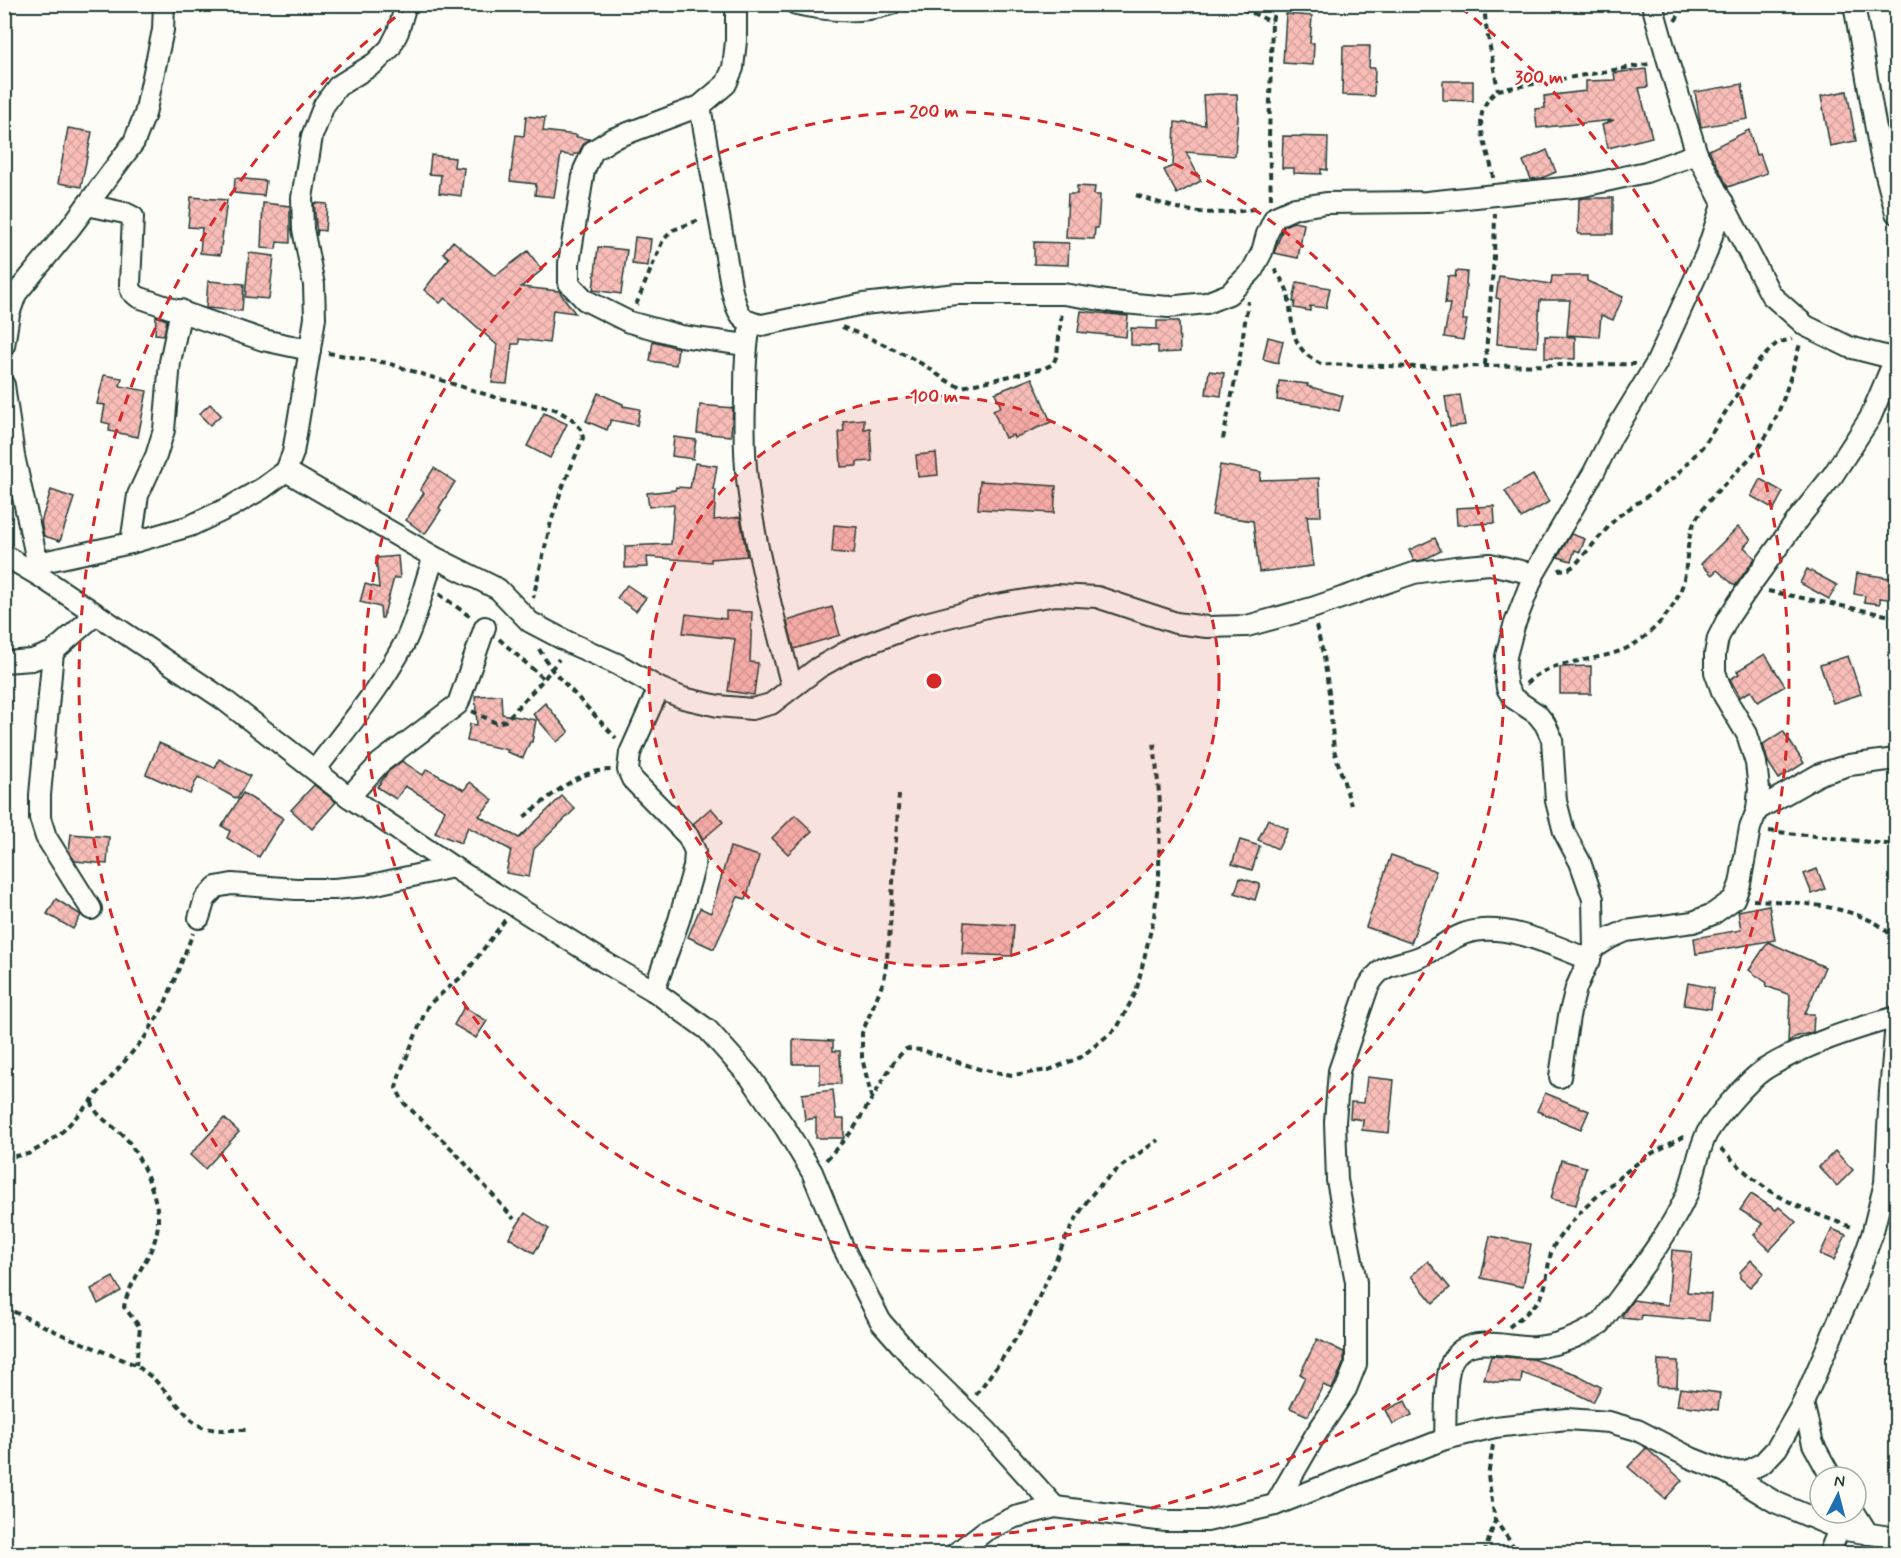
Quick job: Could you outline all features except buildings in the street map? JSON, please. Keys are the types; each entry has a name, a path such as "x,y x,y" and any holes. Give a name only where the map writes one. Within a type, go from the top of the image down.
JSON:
{"street":[{"path":"4,346 9,314 16,294 134,142 145,114 163,30 164,4"},
{"path":"39,570 190,526 263,488 286,471 293,453 315,318 314,285 303,230 302,198 312,136 324,105 338,86 375,63 390,48 398,33 406,4"},
{"path":"796,4 839,12 866,11 891,4"},
{"path":"1592,954 1610,938 1626,931 1693,922 1713,914 1734,899 1740,884 1750,828 1757,810 1758,780 1747,734 1723,694 1714,672 1714,654 1718,638 1749,586 1833,475 1864,428 1896,359 1850,347 1806,326 1771,295 1697,154 1653,4"},
{"path":"1854,4 1880,152 1896,213"},
{"path":"740,6 733,68 726,84 700,106 612,139 593,151 584,170 569,263 569,282 585,300 629,322 681,336 746,345"},
{"path":"700,106 732,291 740,316 750,323 762,325 863,304 957,294 1064,294 1113,302 1168,307 1206,303 1229,294 1252,271 1262,252 1273,211 1326,203 1427,202 1584,186 1646,172 1697,154"},
{"path":"1560,1077 1574,997 1592,954 1593,899 1580,862 1564,832 1556,801 1552,740 1545,724 1537,714 1514,698 1507,688 1506,656 1514,626 1536,571 1594,472 1612,436 1656,364 1707,254 1723,202"},
{"path":"87,205 125,213 133,217 130,284 131,291 138,297 181,310 262,340 310,350"},
{"path":"131,543 138,495 156,456 164,430 170,362 181,310"},
{"path":"750,323 746,345 745,449 748,487 762,561 792,687"},
{"path":"4,385 9,455 39,570"},
{"path":"286,471 434,557 498,589 530,622 570,643 683,698 717,706 752,709 771,704 818,668 848,651 914,626 991,606 1056,595 1097,597 1176,623 1207,627 1247,626 1312,608 1414,573 1490,564 1536,571"},
{"path":"4,555 39,570 96,614 224,699 349,797 453,867 654,991 708,1030 750,1077 812,1172 843,1247 881,1322 918,1364 1020,1467 1055,1507"},
{"path":"316,769 382,679 403,645 415,620 424,583 434,557"},
{"path":"4,662 32,660 53,652 96,614"},
{"path":"349,797 380,763 458,704 485,627"},
{"path":"53,652 40,818 46,837 91,909"},
{"path":"654,991 680,920 694,867 695,851 688,836 632,779 629,762 659,688"},
{"path":"1757,810 1820,774 1848,765 1896,759"},
{"path":"199,918 205,899 216,887 232,884 296,889 334,889 367,886 453,867"},
{"path":"1275,1504 1316,1434 1346,1389 1356,1364 1356,1282 1337,1180 1335,1122 1339,1071 1364,997 1375,974 1392,965 1438,949 1465,933 1487,929 1534,937 1592,954"},
{"path":"1445,1439 1448,1379 1452,1362 1459,1352 1472,1345 1490,1343 1519,1347 1553,1344 1584,1333 1601,1323 1673,1219 1687,1194 1697,1135 1718,1118 1763,1070 1834,1037 1896,1017"},
{"path":"1726,1472 1747,1471 1763,1463 1777,1448 1803,1402 1854,1285 1872,1235 1885,1183 1896,1023"},
{"path":"1803,1402 1813,1444 1824,1465"},
{"path":"955,1554 985,1531 1015,1517 1055,1507 1166,1521 1208,1521 1275,1504 1445,1439 1496,1427 1567,1419 1609,1422 1637,1430 1691,1458 1726,1472 1775,1502 1839,1529 1896,1538"},
{"path":"1862,1525 1868,1534"},
{"path":"1829,1554 1839,1529"}],"path":[{"path":"1233,4 1272,22"},
{"path":"1136,195 1174,208 1205,214 1273,211 1269,139 1272,22 1276,4"},
{"path":"1484,4 1498,90"},
{"path":"1485,365 1494,257 1495,196 1492,163 1482,133 1480,115 1487,98 1498,90 1668,61"},
{"path":"629,322 663,240 674,230 694,221 720,214"},
{"path":"1262,252 1283,281 1295,337 1301,349 1308,357 1322,364 1417,367 1656,364"},
{"path":"1223,439 1240,356 1252,271"},
{"path":"837,326 877,341 923,364 950,384 962,387 1053,364 1057,355 1064,294"},
{"path":"1514,698 1532,678 1542,671 1604,656 1634,644 1660,623 1680,591 1684,579 1688,542 1694,523 1707,502 1755,452 1770,429 1785,396 1802,338 1785,340 1772,347 1758,362 1704,445 1675,477 1617,517 1575,565 1562,570 1536,571"},
{"path":"310,350 387,363 494,397 555,409 572,419 581,429 583,438 551,522 535,584 530,622 535,642 552,669 629,762 581,775 524,817"},
{"path":"1749,586 1896,617"},
{"path":"1312,608 1324,657 1334,750 1351,805"},
{"path":"458,704 500,723 505,721 552,669"},
{"path":"812,1172 832,1155 853,1130 895,1060 906,1049 914,1048 979,1069 1012,1075 1049,1070 1081,1057 1117,1028 1136,992 1154,917 1158,885 1160,803 1154,742"},
{"path":"872,1100 862,1058 861,1033 884,980 889,941 899,795"},
{"path":"1750,828 1896,845"},
{"path":"1734,899 1820,904 1876,923 1896,939"},
{"path":"513,1219 455,1152 404,1103 396,1088 428,1005 465,974 515,905"},
{"path":"4,1158 28,1154 44,1146 63,1131 145,1037 164,1006 199,918"},
{"path":"92,1100 94,1110 126,1138 133,1148 157,1207 158,1223 154,1240 148,1257 127,1291 124,1307 140,1327 136,1365"},
{"path":"1490,1343 1532,1308 1542,1294 1555,1244 1570,1224 1596,1198 1640,1161 1697,1135 1756,1181 1778,1195 1810,1212 1872,1235"},
{"path":"965,1410 1012,1346 1032,1311 1077,1219 1094,1192 1121,1166 1158,1140"},
{"path":"4,1307 65,1336 136,1365 154,1378 192,1420 202,1427 216,1430 249,1430"},
{"path":"1496,1427 1488,1476 1495,1520 1519,1554"},
{"path":"1484,1554 1495,1520"}]}
